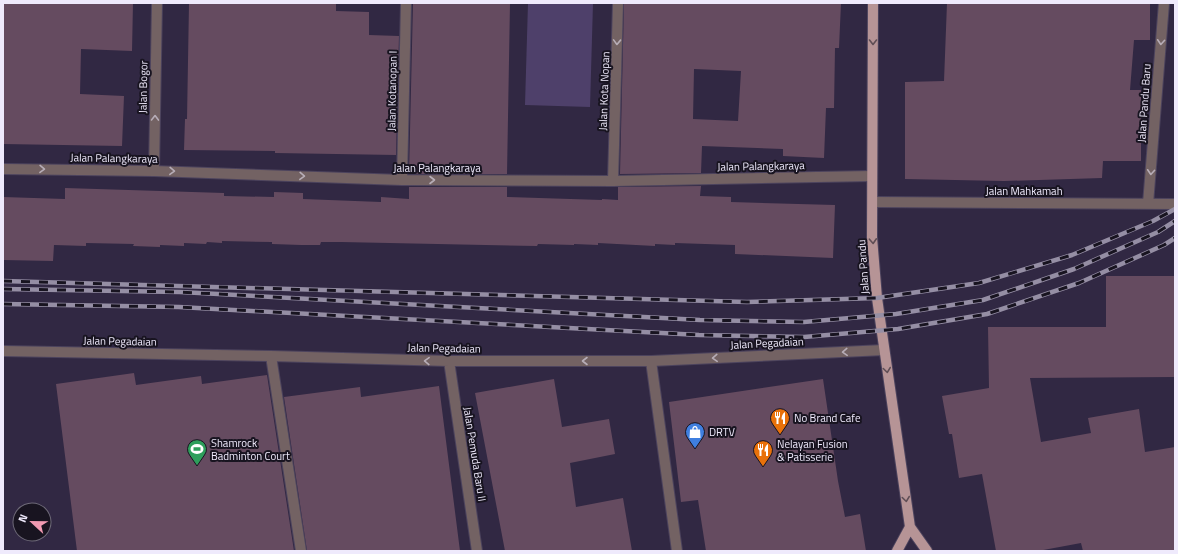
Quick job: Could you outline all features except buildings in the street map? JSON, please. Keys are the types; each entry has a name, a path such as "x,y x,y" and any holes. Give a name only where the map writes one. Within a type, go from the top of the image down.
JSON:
{"main road":[{"name":"Jalan Pandu","path":"873,3 872,237 876,290 910,527 927,551"},
{"path":"897,551 910,527"}],"street":[{"name":"Jalan Bogor","path":"154,171 157,3"},
{"name":"Jalan Kotanopan I","path":"402,180 406,3"},
{"name":"Jalan Kota Nopan","path":"613,181 618,3"},
{"name":"Jalan Pandu Baru","path":"1148,204 1164,3"},
{"name":"Jalan Palangkaraya","path":"3,169 154,171 402,180 613,181 872,176"},
{"name":"Jalan Mahkamah","path":"873,202 1175,204"},
{"name":"Jalan Pegadaian","path":"3,351 448,361 651,361 884,350"},
{"path":"271,356 301,551"},
{"name":"Jalan Pemuda Baru II","path":"448,361 477,551"},
{"path":"651,361 677,551"}],"shaded area":[{"path":"528,3 593,3 590,107 525,105"}],"railway":[{"path":"3,281 747,302 877,298 979,283 1072,255 1153,221 1175,209"},
{"path":"3,289 180,292 700,320 804,322 896,314 983,300 1074,269 1158,232 1175,221"},
{"path":"3,304 179,307 699,335 804,337 898,329 987,314 1079,283 1164,245 1175,238"}],"place":[{"name":"No Brand Cafe","path":"780,435"},
{"name":"DRTV","path":"695,449"},
{"name":"Shamrock Badminton Court","path":"197,466"},
{"name":"Nelayan Fusion & Patisserie","path":"763,467"}]}
